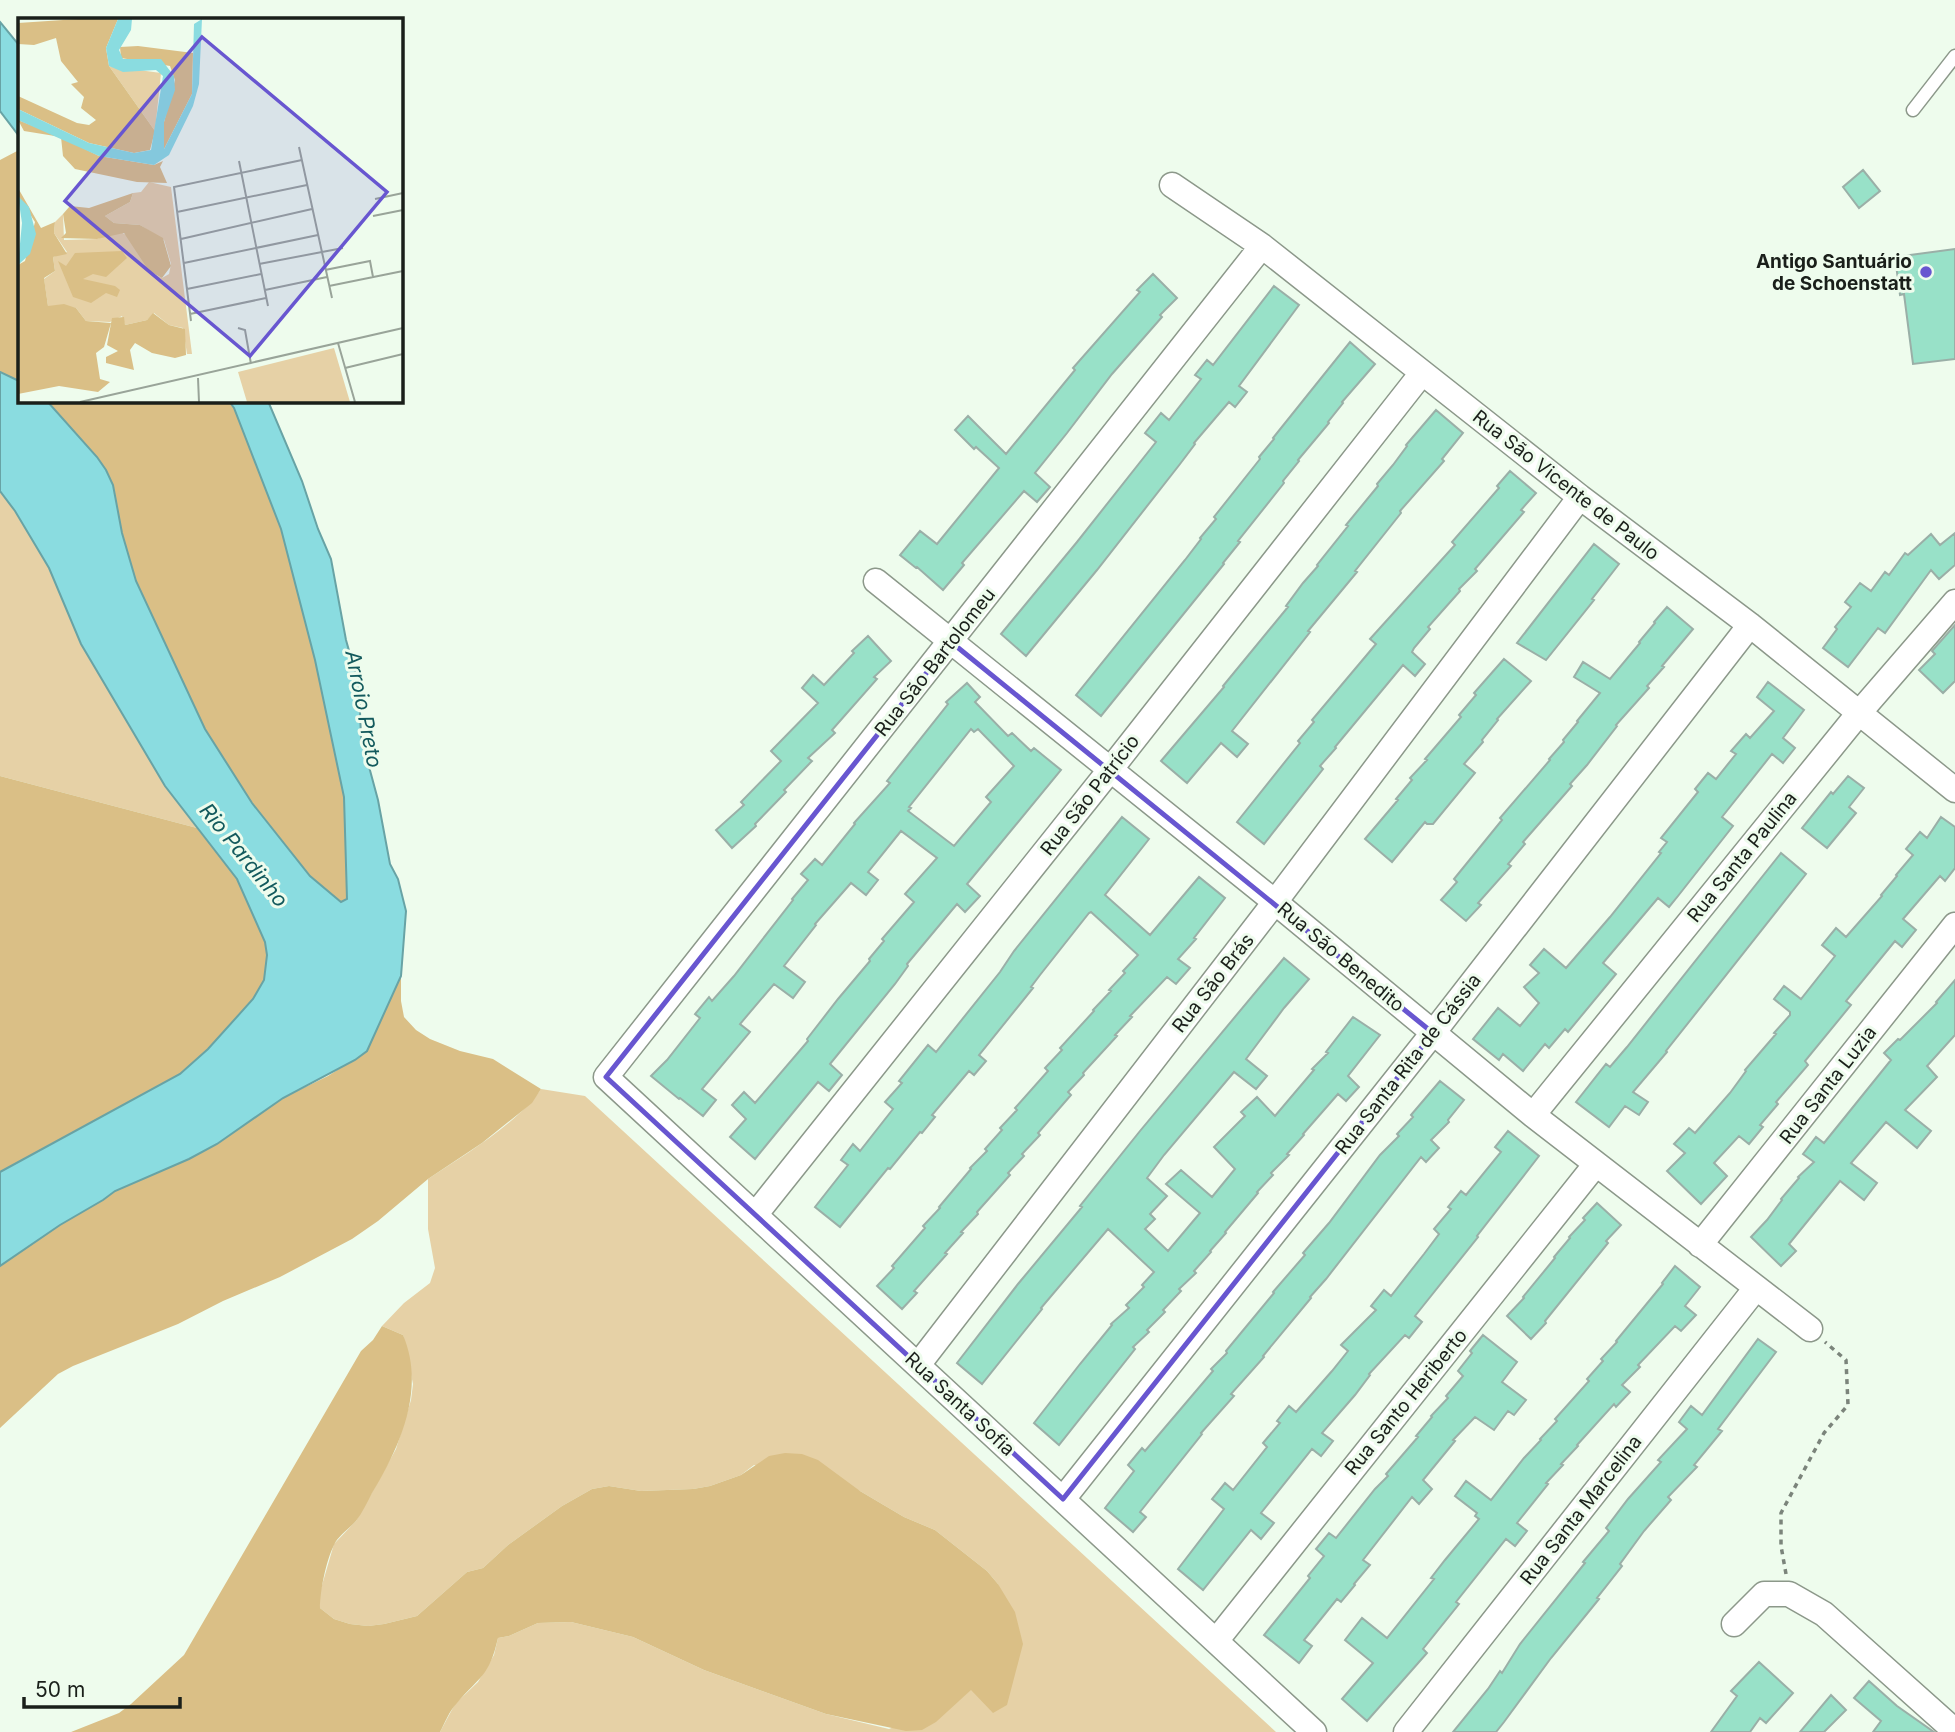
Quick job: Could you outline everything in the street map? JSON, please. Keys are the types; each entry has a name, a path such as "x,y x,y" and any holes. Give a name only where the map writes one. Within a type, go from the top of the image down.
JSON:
{"street":[{"name":"Rua São Vicente de Paulo","path":"1172,185 1262,246 1580,497 1750,625 1955,790"},
{"name":"Rua São Bartolomeu","path":"606,1077 1262,246"},
{"name":"Rua São Patrício","path":"755,1215 1422,373"},
{"name":"Rua São Brás","path":"918,1365 1275,902 1580,497"},
{"name":"Rua São Benedito","path":"876,581 1275,902 1534,1115 1810,1329"},
{"name":"Rua Santa Paulina","path":"1534,1115 1858,713 1955,602"},
{"name":"Rua Santa Rita de Cássia","path":"1063,1499 1433,1033 1750,625"},
{"name":"Rua Santa Luzia","path":"1700,1245 1955,925"},
{"name":"Rua Santa Sofia","path":"606,1077 1314,1732"},
{"name":"Rua Santo Heriberto","path":"1216,1641 1596,1164"},
{"name":"Rua Santa Marcelina","path":"1406,1732 1756,1287"},
{"path":"1734,1624 1764,1594 1789,1594 1824,1614 1955,1731"}],"lane":[{"path":"1913,110 1955,56"}],"path":[{"path":"1789,1594 1781,1546 1782,1513 1824,1433 1848,1405 1846,1360 1810,1329"}],"highlighted area":[{"path":"951,642 1433,1033 1063,1499 606,1077"}],"shaded area":[{"path":"18,151 18,381 0,372 0,160"},
{"path":"48,402 230,402 234,408 281,529 315,660 344,797 347,899 341,902 310,876 252,803 205,729 136,581 122,533 113,485 97,457"},
{"path":"0,491 49,568 81,644 165,786 197,828 0,776"},
{"path":"0,776 197,828 237,879 265,942 267,955 264,981 253,999 208,1049 180,1075 0,1172"},
{"path":"401,976 404,1017 416,1030 460,1051 493,1059 541,1089 532,1103 352,1239 280,1277 178,1324 58,1374 0,1428 0,1266 115,1191 217,1144 283,1098 328,1076 367,1051"},
{"path":"541,1089 585,1096 1276,1732 440,1732 455,1704 478,1682 494,1655 498,1638 538,1623 571,1622 633,1637 704,1670 826,1714 889,1729 959,1700 971,1689 1006,1705 1014,1674 998,1584 987,1571 935,1530 904,1517 860,1491 754,1465 741,1475 693,1489 641,1491 609,1486 592,1489 562,1506 508,1545 483,1568 467,1572 417,1616 368,1626 334,1619 320,1608 320,1592 334,1544 356,1521 396,1449 411,1400 413,1384 403,1335 382,1326 404,1303 430,1283 435,1268 428,1229 428,1179 504,1126 531,1102"},
{"path":"382,1326 403,1335 412,1376 411,1397 407,1417 392,1456 360,1515 336,1542 328,1559 320,1608 334,1619 368,1626 417,1616 467,1572 483,1568 508,1545 562,1506 592,1489 609,1486 641,1491 693,1489 741,1475 769,1456 802,1454 818,1460 860,1491 904,1517 935,1530 987,1571 998,1584 1015,1612 1023,1644 1007,1705 993,1713 971,1690 936,1722 922,1730 906,1731 826,1714 704,1670 633,1637 571,1622 538,1623 498,1638 487,1669 454,1706 440,1732 71,1732 119,1713 184,1655 361,1351 373,1340"}],"water":[{"path":"0,22 18,44 18,135 0,111"},
{"name":"Rio Pardinho","path":"0,372 18,381 18,402 48,402 106,470 113,485 122,533 136,581 205,729 252,803 310,876 341,902 347,899 344,797 315,660 281,529 230,402 268,402 331,559 346,640 359,686 361,737 378,800 390,864 398,879 406,911 401,976 367,1051 283,1098 217,1144 115,1191 0,1266 0,1172 180,1074 208,1049 253,999 264,980 267,955 265,942 237,879 165,786 81,644 49,568 0,491"}],"building":[{"path":"1863,170 1880,191 1859,208 1843,187"},
{"path":"1955,249 1955,359 1913,364 1904,294 1900,295 1895,257"},
{"path":"1153,274 1177,298 1112,374 1035,473 1050,487 1037,502 1024,491 962,563 964,565 943,590 900,555 920,531 937,544 999,468 955,430 968,416 1006,454 1075,370 1073,368"},
{"path":"1274,286 1299,305 1239,386 1247,392 1235,407 1229,402 1194,443 1097,570 1026,656 1001,634 1156,442 1145,433 1161,413 1169,420 1201,379 1195,375 1207,360 1213,365"},
{"path":"1350,342 1375,364 1298,460 1224,564 1101,716 1076,695 1185,560 1273,438"},
{"path":"1436,410 1463,433 1442,459 1444,461 1400,511 1355,571 1357,572 1232,731 1248,744 1237,757 1221,743 1187,783 1161,761 1288,607 1286,606 1406,445"},
{"path":"1510,471 1536,493 1521,510 1524,512 1428,627 1430,629 1414,648 1412,652 1425,664 1415,676 1403,665 1320,766 1323,769 1264,844 1237,822 1300,743 1298,741 1314,722 1312,720 1376,644 1370,639 1455,545 1452,542 1499,488 1497,486"},
{"path":"1955,533 1955,565 1939,579 1931,570 1885,633 1878,628 1848,667 1823,648 1851,607 1845,602 1860,583 1871,591 1885,572 1889,575 1905,553 1908,555 1931,534 1940,545"},
{"path":"1594,544 1619,564 1546,660 1517,643"},
{"path":"1667,607 1693,629 1647,686 1649,688 1570,784 1572,786 1523,842 1525,844 1508,864 1511,866 1478,903 1481,905 1466,921 1441,900 1457,882 1454,879 1502,820 1500,818 1550,760 1600,693 1574,677 1583,662 1610,679"},
{"path":"1955,625 1955,681 1943,693 1919,670 1935,654 1932,651"},
{"path":"868,636 891,661 874,677 877,679 832,730 835,733 808,758 812,761 784,790 786,792 732,848 716,830 744,805 741,802 781,761 771,751 818,703 802,688 813,675 824,685"},
{"path":"1504,659 1531,681 1497,719 1483,742 1464,764 1475,773 1433,824 1425,822 1392,862 1365,839 1398,800 1396,799 1412,780 1410,778 1461,717 1459,715 1476,695 1474,693"},
{"path":"1768,682 1804,710 1783,738 1795,748 1783,763 1772,754 1722,817 1733,826 1678,896 1669,907 1658,898 1603,963 1616,974 1568,1032 1565,1029 1549,1048 1545,1044 1523,1071 1503,1054 1499,1060 1473,1039 1498,1008 1520,1026 1539,1003 1524,987 1539,973 1530,965 1544,949 1566,968 1610,917 1661,853 1659,852 1667,842 1661,838 1698,792 1695,789 1708,773 1716,779 1736,754 1731,751 1746,734 1750,738 1774,711 1757,697"},
{"path":"967,683 980,697 975,702 1008,736 1012,733 1031,751 1034,748 1061,770 967,884 980,896 965,912 957,904 830,1064 842,1075 829,1091 818,1082 755,1159 730,1137 746,1119 732,1105 744,1092 755,1103 808,1041 870,961 884,941 882,939 914,902 905,894 937,858 901,831 868,872 878,880 866,895 851,883 815,924 784,966 805,982 793,998 774,984 740,1024 750,1032 702,1089 716,1100 703,1116 651,1076 700,1018 695,1014 709,997 712,1001 734,976 808,880 801,874 815,859 822,865 854,823 890,783 887,781 948,704 946,702","holes":["971,729 974,732 978,729 1014,766 986,797 991,802 954,846 908,811"]},
{"path":"1848,776 1864,788 1849,807 1856,813 1827,848 1802,828 1831,792 1833,794"},
{"path":"1122,817 1149,839 1105,895 1150,935 1199,877 1225,898 1178,959 1190,968 1176,984 1167,977 1130,1016 1132,1017 1115,1035 1117,1036 1068,1092 1071,1095 1038,1133 1040,1135 1008,1173 1010,1175 977,1212 902,1309 877,1286 894,1268 892,1266 925,1228 923,1226 970,1168 987,1151 985,1149 1002,1130 1000,1128 1017,1110 1015,1108 1048,1071 1045,1068 1062,1050 1060,1048 1111,991 1109,990 1125,973 1123,971 1138,955 1089,913 979,1055 986,1061 974,1075 969,1071 932,1115 935,1117 922,1133 920,1132 890,1169 888,1168 840,1227 815,1207 848,1165 841,1160 853,1144 860,1151 893,1109 885,1102 902,1083 899,1081 928,1045 936,1052"},
{"path":"1941,817 1955,827 1955,868 1945,881 1940,876 1903,919 1916,930 1902,947 1895,941 1846,1001 1851,1005 1805,1061 1808,1065 1776,1102 1778,1104 1760,1125 1763,1127 1749,1144 1739,1136 1714,1163 1727,1176 1701,1204 1667,1171 1685,1153 1674,1144 1689,1128 1695,1133 1730,1093 1745,1070 1790,1015 1790,1012 1774,999 1784,986 1801,999 1835,956 1822,945 1836,928 1846,937 1913,855 1906,849 1920,832 1927,838"},
{"path":"1781,853 1806,874 1633,1092 1648,1102 1639,1115 1625,1106 1609,1127 1576,1102 1606,1064 1610,1067 1627,1047"},
{"path":"1284,958 1309,979 1246,1059 1267,1076 1256,1089 1234,1072 1164,1155 1147,1178 1167,1196 1150,1214 1155,1219 1145,1229 1168,1251 1200,1213 1166,1184 1181,1170 1212,1197 1235,1169 1214,1147 1245,1116 1241,1112 1257,1097 1275,1116 1328,1053 1326,1052 1353,1017 1380,1035 1348,1076 1359,1087 1346,1101 1338,1094 1303,1134 1287,1154 1289,1155 1271,1173 1273,1175 1194,1271 1196,1273 1179,1289 1181,1291 1163,1310 1165,1312 1133,1347 1135,1349 1059,1445 1034,1423 1111,1324 1129,1308 1126,1305 1154,1272 1108,1229 1041,1308 982,1384 957,1363 1140,1131"},
{"path":"1955,980 1955,1035 1927,1066 1937,1077 1905,1110 1931,1131 1917,1148 1886,1122 1851,1163 1877,1183 1864,1200 1840,1181 1789,1244 1796,1251 1781,1266 1751,1237 1767,1220 1798,1177 1814,1162 1803,1154 1816,1137 1824,1143 1891,1060 1884,1053 1937,1003"},
{"path":"1440,1081 1464,1100 1449,1122 1431,1140 1439,1148 1426,1162 1421,1157 1264,1357 1231,1394 1234,1396 1201,1433 1140,1512 1146,1517 1133,1532 1105,1508 1134,1471 1128,1465 1142,1448 1145,1451 1213,1371 1211,1369 1227,1353 1305,1255 1303,1253 1380,1155 1399,1136 1397,1134 1413,1117 1411,1115"},
{"path":"1508,1131 1539,1156 1415,1316 1422,1322 1409,1338 1405,1335 1369,1374 1355,1395 1322,1433 1333,1441 1321,1456 1312,1449 1261,1513 1274,1523 1261,1539 1251,1530 1203,1590 1178,1569 1224,1509 1212,1499 1225,1483 1233,1490 1267,1447 1263,1443 1280,1423 1277,1421 1289,1406 1296,1412 1332,1371 1348,1351 1341,1345 1376,1310 1371,1306 1384,1290 1391,1296 1424,1254 1439,1234 1434,1229 1451,1209 1448,1207 1461,1191 1466,1195 1501,1152 1495,1147"},
{"path":"1597,1203 1621,1225 1531,1339 1507,1316"},
{"path":"1675,1266 1700,1287 1685,1306 1696,1315 1681,1331 1675,1326 1638,1365 1640,1367 1622,1385 1630,1392 1616,1407 1614,1404 1577,1445 1517,1523 1527,1531 1515,1546 1506,1539 1423,1649 1427,1653 1367,1721 1342,1699 1373,1663 1345,1640 1362,1618 1387,1638 1479,1519 1475,1516 1477,1513 1455,1496 1466,1481 1491,1500 1589,1381 1587,1379 1603,1361 1601,1359"},
{"path":"1483,1335 1517,1362 1502,1382 1526,1400 1514,1415 1508,1411 1494,1430 1475,1417 1453,1440 1455,1441 1423,1480 1432,1489 1419,1504 1412,1497 1363,1560 1370,1565 1341,1602 1337,1599 1304,1640 1312,1646 1299,1663 1264,1635 1310,1578 1308,1576 1324,1556 1316,1549 1329,1533 1336,1538 1448,1398 1446,1396 1463,1376 1458,1371"},
{"path":"1758,1339 1776,1352 1718,1429 1722,1431 1694,1465 1697,1467 1668,1497 1671,1500 1620,1564 1622,1566 1597,1598 1599,1599 1504,1722 1496,1732 1453,1732 1500,1671 1502,1673 1520,1644 1585,1563 1583,1562 1609,1531 1606,1528 1661,1462 1658,1460 1687,1429 1679,1422 1691,1406 1702,1415"},
{"path":"1759,1662 1793,1693 1766,1723 1760,1718 1750,1732 1711,1732 1737,1696 1731,1691"},
{"path":"1869,1681 1897,1706 1934,1732 1873,1732 1881,1721 1854,1698"},
{"path":"1831,1695 1846,1710 1824,1732 1800,1732"}],"place":[{"name":"Antigo Santuário de Schoenstatt","path":"1926,272"}],"water label":[{"name":"Arroio Preto","path":"364,709"}]}
